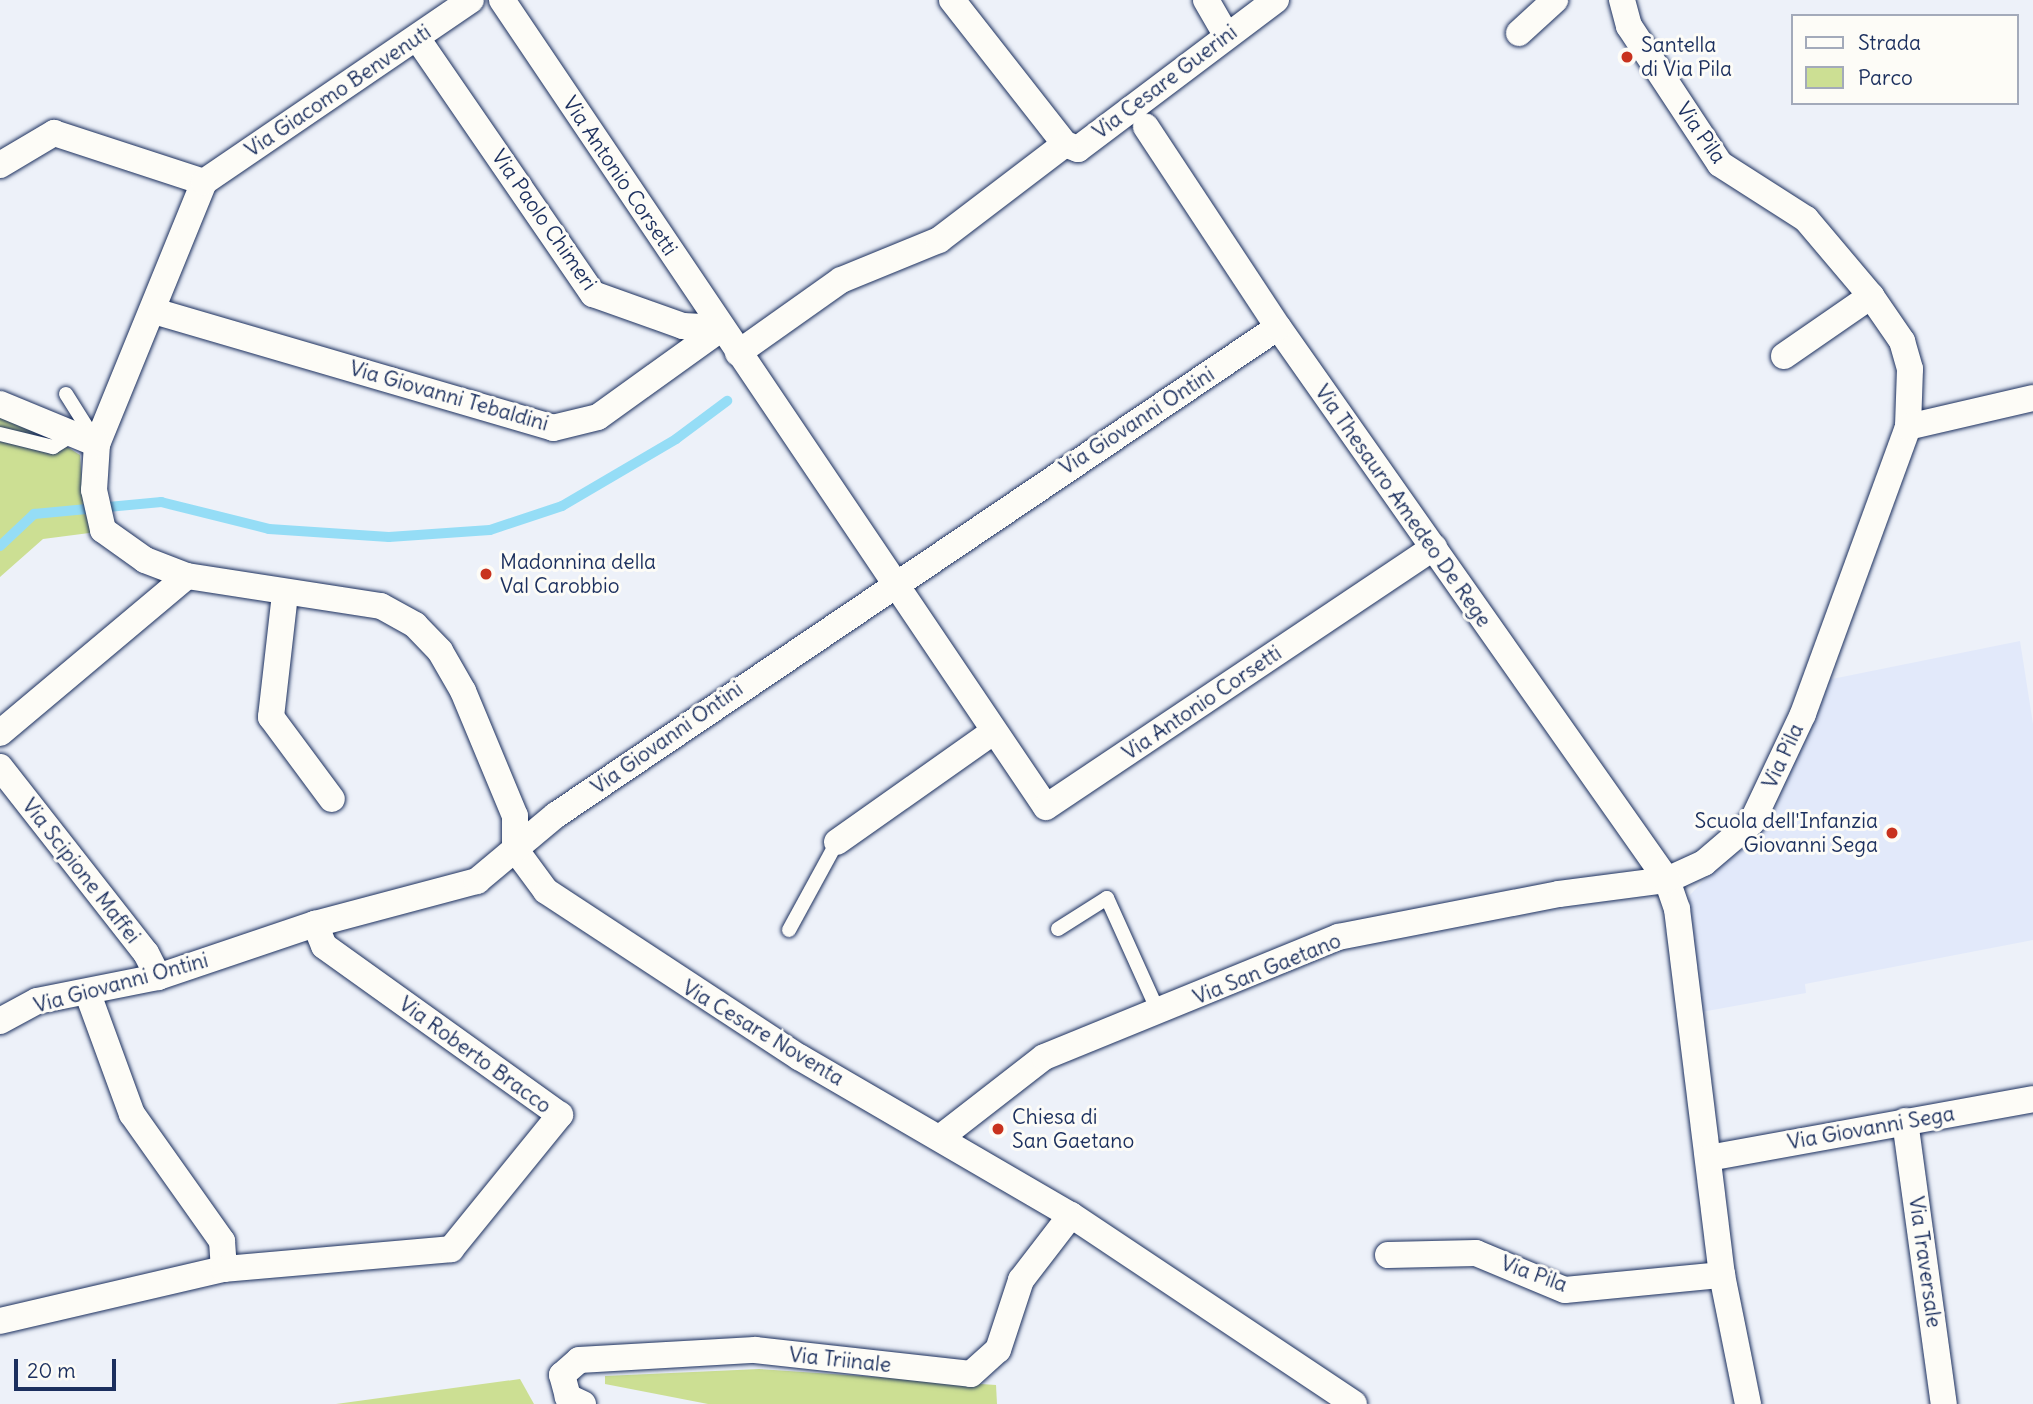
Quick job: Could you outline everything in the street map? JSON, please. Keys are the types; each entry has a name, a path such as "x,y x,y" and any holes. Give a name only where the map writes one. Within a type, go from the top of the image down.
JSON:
{"street":[{"name":"Via Giacomo Benvenuti","path":"204,183 471,0"},
{"name":"Via Antonio Corsetti","path":"502,0 1046,807 1434,547"},
{"name":"Via Cesare Guerini","path":"952,0 1065,144 1078,149 1226,34 1276,0"},
{"path":"1206,0 1226,34"},
{"path":"1519,33 1555,0"},
{"name":"Via Pila","path":"1622,0 1629,26 1720,164 1805,219 1871,296 1902,341 1910,369 1908,427 1803,714 1752,822 1704,863 1667,880"},
{"name":"Via Paolo Chimeri","path":"417,38 593,294 682,326 722,328"},
{"name":"Via Thesauro Amedeo De Rege","path":"1146,127 1278,327 1667,880"},
{"path":"0,165 54,133 204,183 154,311 86,439 103,530 145,560 187,576 285,594 381,606 415,625 440,651 515,816 515,849"},
{"path":"738,353 841,280 939,240 1065,144"},
{"path":"1784,356 1871,296"},
{"name":"Via Giovanni Tebaldini","path":"154,311 553,428 598,416 722,328"},
{"name":"Via Giovanni Ontini","path":"0,1021 37,1001 88,994 158,977 314,924 477,881 515,849 895,581 1278,327"},
{"path":"1908,427 2033,398"},
{"path":"0,404 86,439"},
{"path":"0,733 187,576"},
{"path":"285,594 271,717 332,799"},
{"path":"837,842 993,732"},
{"name":"Via Scipione Maffei","path":"0,767 146,953 158,977"},
{"name":"Via Cesare Noventa","path":"515,849 546,891 612,939 799,1057 1072,1215 1354,1404"},
{"path":"1667,880 1677,909 1723,1275 1748,1404"},
{"name":"Via San Gaetano","path":"941,1137 1044,1057 1159,1013 1338,937 1559,894 1667,880"},
{"name":"Via Roberto Bracco","path":"0,1321 224,1269 451,1249 560,1115 324,946 314,924"},
{"path":"88,994 132,1114 222,1241 224,1269"},
{"name":"Via Giovanni Sega","path":"1709,1158 2033,1099"},
{"name":"Via Traversale","path":"1905,1121 1944,1404"},
{"name":"Via Triinale","path":"583,1404 568,1397 562,1375 579,1360 755,1350 971,1374 998,1350 1021,1280 1072,1215"},
{"name":"Via Pila","path":"1388,1255 1476,1253 1565,1290 1723,1275"}],"lane":[{"path":"0,434 52,447 86,439 66,394"},
{"path":"789,930 837,842"},
{"path":"1058,929 1107,898 1159,1013"}],"shaded area":[{"name":"Scuola dell'Infanzia Giovanni Sega","path":"2020,641 2033,724 2033,940 1805,984 1806,993 1696,1013 1686,907 1690,895 1773,809 1822,681"}],"green space":[{"path":"12,412 80,455 84,512 97,532 43,539 0,577 0,418"},
{"path":"759,1369 996,1385 997,1404 708,1404 605,1384 605,1376"},
{"path":"520,1379 534,1404 336,1404"}],"waterway":[{"path":"0,546 34,514 161,502 269,529 389,537 490,530 562,506 676,439 727,401"}],"place":[{"name":"Santella di Via Pila","path":"1627,57"},
{"name":"Madonnina della Val Carobbio","path":"486,574"},
{"name":"Scuola dell'Infanzia Giovanni Sega","path":"1892,833"},
{"name":"Chiesa di San Gaetano","path":"998,1129"}]}
